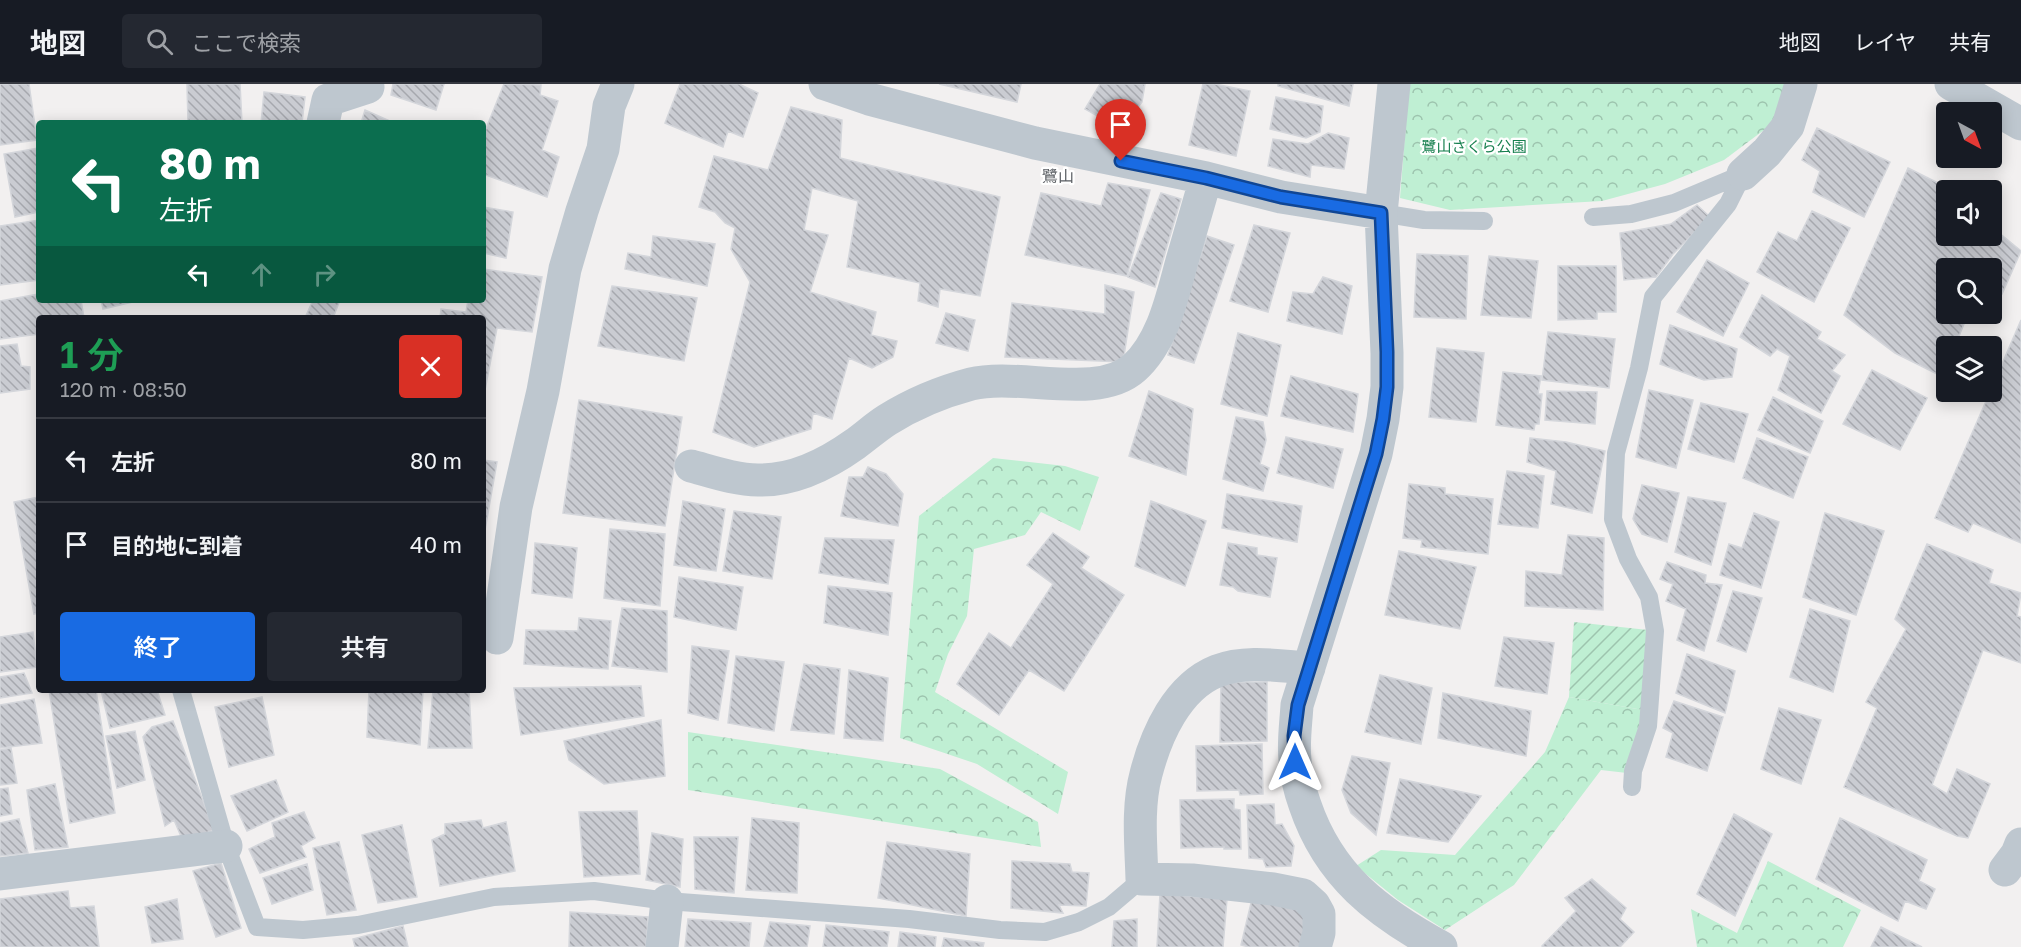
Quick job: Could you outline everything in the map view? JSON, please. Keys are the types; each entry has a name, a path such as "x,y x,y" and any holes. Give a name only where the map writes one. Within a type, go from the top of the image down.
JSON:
{"street":[{"path":"324,120 328,100 368,87 367,84"},
{"path":"497,638 516,507 543,391 565,269 603,149 609,106 618,84"},
{"path":"825,84 869,99 1035,143 1206,178 1281,197 1381,213"},
{"path":"1394,84 1381,213 1387,352 1387,387 1383,419 1376,454 1298,705 1294,736 1295,762 1301,793 1313,829 1334,865 1362,895 1394,920 1441,947"},
{"path":"1743,174 1767,152 1788,126 1801,84"},
{"path":"1952,84 2021,124"},
{"path":"692,466 735,477 759,480 789,476 813,469 836,457 893,416 917,402 950,390 980,382 1028,381 1091,384 1114,380 1132,370 1145,357 1156,338 1170,301 1206,178"},
{"path":"1309,668 1253,665 1232,667 1216,672 1190,690 1176,705 1166,721 1146,774 1141,826 1142,879 1192,880 1273,889 1303,895 1314,905 1319,914 1319,933 1315,947"},
{"path":"0,874 226,846"},
{"path":"662,947 667,901"}],"lane":[{"path":"1593,218 1631,214 1674,204 1743,174"},
{"path":"1632,787 1633,771 1648,726 1655,631 1649,597 1628,559 1613,519 1616,453 1653,297 1728,204 1743,174"},
{"path":"1381,213 1424,220 1484,221"},
{"path":"182,693 226,846 257,927 303,930 358,925 494,897 594,891 667,901 898,918 1000,930 1045,932 1079,922 1109,907 1142,879"}],"green space":[{"name":"鷺山さくら公園","path":"1409,84 1788,84 1780,108 1768,127 1724,160 1665,184 1602,201 1450,210 1400,198"},
{"path":"993,458 1065,466 1099,477 1080,531 1041,512 1025,535 974,549 967,616 948,654 935,692 1068,772 1058,814 977,764 900,738 919,516"},
{"path":"1574,622 1648,630 1643,710 1569,697"},
{"path":"1569,697 1643,710 1627,773 1601,770 1514,885 1445,930 1398,900 1356,866 1381,850 1455,855 1545,752"},
{"path":"688,732 940,769 1038,822 1041,847 688,790"},
{"path":"1768,861 1861,910 1843,947 1697,947 1691,909 1737,933"}],"building":[{"path":"0,84 29,84 36,140 0,145"},
{"path":"187,84 240,84 242,120 188,120"},
{"path":"393,84 444,84 436,110 391,95"},
{"path":"504,84 541,85 540,95 558,101 542,150 559,157 547,197 486,175 486,129"},
{"path":"680,84 739,84 758,93 743,137 728,131 723,147 665,123"},
{"path":"939,84 1021,84 1017,102"},
{"path":"1100,84 1145,84 1142,102 1121,129 1085,109"},
{"path":"1203,84 1250,91 1236,156 1189,145"},
{"path":"1278,84 1353,84 1349,106 1278,86"},
{"path":"264,92 305,97 302,120 261,120"},
{"path":"1276,97 1323,106 1320,132 1306,138 1270,129"},
{"path":"791,107 842,120 840,158 1000,197 980,296 940,289 938,307 918,301 920,283 847,267 858,201 812,188 804,230 828,235 810,292 876,312 871,335 897,341 893,357 872,368 849,358 832,419 813,413 811,429 754,447 713,432 750,282 731,249 735,228 725,223 715,212 699,207 714,156 768,170"},
{"path":"365,110 388,120 362,120"},
{"path":"1817,128 1890,162 1864,217 1813,192 1820,171 1802,160"},
{"path":"1328,133 1349,138 1344,169 1311,165 1310,177 1268,166 1273,139 1308,144"},
{"path":"36,149 36,213 15,217 4,154"},
{"path":"1908,168 1936,182 1936,246 2002,246 2002,235 2021,251 2002,294 2002,258 1936,258 1936,324 1964,324 1959,336 1936,336 1936,374 1895,353 1844,315"},
{"path":"1108,183 1150,190 1127,276 1025,255 1041,193 1101,206"},
{"path":"1161,193 1181,199 1155,287 1128,277"},
{"path":"1697,205 1710,217 1673,254 1656,277 1624,280 1620,233 1671,224"},
{"path":"486,208 513,212 506,258 486,254"},
{"path":"1812,211 1850,228 1814,302 1757,272 1778,232 1797,241"},
{"path":"36,220 36,280 0,285 0,226"},
{"path":"1254,225 1290,233 1268,312 1230,301"},
{"path":"653,236 715,244 707,286 625,269 628,253 651,257"},
{"path":"1207,236 1234,245 1194,363 1168,355"},
{"path":"1417,254 1468,256 1466,319 1414,317"},
{"path":"1489,256 1538,261 1531,318 1481,315"},
{"path":"1707,260 1749,283 1723,336 1677,312"},
{"path":"1558,266 1616,266 1616,312 1597,312 1597,319 1558,320"},
{"path":"486,269 542,277 532,332 497,328 486,385 486,315 440,315 441,309 466,312 468,303 486,303"},
{"path":"1323,277 1352,286 1342,334 1287,321 1293,292 1313,294"},
{"path":"1105,285 1134,292 1123,362 1005,357 1012,303 1105,314"},
{"path":"612,286 697,298 684,361 598,346"},
{"path":"36,295 36,303 82,303 84,315 36,315 36,334 0,339 0,301"},
{"path":"1762,295 1821,332 1817,339 1845,355 1832,371 1840,376 1821,413 1778,390 1790,356 1777,349 1770,356 1740,337"},
{"path":"102,303 128,303 103,309"},
{"path":"312,303 339,303 334,315 306,315"},
{"path":"946,313 975,320 968,351 936,343"},
{"path":"2021,320 2021,543 1973,523 1968,532 1935,518 1986,402 2002,402 2002,364"},
{"path":"1670,325 1737,349 1732,377 1704,380 1660,364"},
{"path":"1548,332 1615,339 1609,388 1542,380"},
{"path":"1238,333 1281,345 1267,416 1221,404"},
{"path":"17,344 21,366 30,367 30,389 0,393 0,346"},
{"path":"1437,348 1484,353 1476,422 1429,417"},
{"path":"1872,370 1927,398 1900,450 1843,424"},
{"path":"1503,372 1541,376 1538,394 1542,394 1539,424 1535,424 1534,430 1496,425"},
{"path":"1291,376 1358,394 1353,432 1281,416"},
{"path":"1649,390 1693,400 1676,468 1636,457"},
{"path":"1149,391 1193,409 1186,475 1129,456"},
{"path":"1547,391 1597,392 1595,424 1545,420"},
{"path":"1773,397 1823,421 1810,453 1758,430"},
{"path":"579,400 682,417 665,526 563,513"},
{"path":"1701,403 1748,414 1734,462 1688,449"},
{"path":"1236,417 1263,422 1266,440 1260,464 1269,468 1263,491 1223,479"},
{"path":"1286,437 1343,449 1333,488 1277,473"},
{"path":"1530,438 1566,442 1605,451 1592,513 1551,504 1556,471 1527,462"},
{"path":"1757,438 1808,457 1793,498 1743,478"},
{"path":"486,460 497,462 486,524"},
{"path":"868,467 886,474 903,494 898,526 841,516 849,477 863,477"},
{"path":"1507,471 1544,476 1538,528 1498,524"},
{"path":"1409,484 1445,488 1445,494 1493,499 1488,554 1421,547 1422,540 1403,538"},
{"path":"1642,485 1679,493 1667,542 1642,534 1633,519"},
{"path":"1227,494 1302,506 1297,542 1222,528"},
{"path":"1688,497 1726,503 1711,565 1675,552"},
{"path":"36,498 36,614 34,614 14,502"},
{"path":"683,501 725,509 716,571 674,565"},
{"path":"1151,501 1206,521 1185,586 1135,566"},
{"path":"734,511 781,517 772,579 723,571"},
{"path":"1754,513 1779,522 1761,588 1720,575 1729,544 1742,548"},
{"path":"1825,513 1884,531 1856,615 1803,597"},
{"path":"610,529 665,534 660,606 604,598"},
{"path":"1053,533 1089,557 1081,568 1124,595 1064,691 1029,670 999,715 957,684 989,633 1011,648 1053,584 1027,565"},
{"path":"1568,535 1604,538 1603,610 1525,606 1526,571 1562,575"},
{"path":"825,538 894,540 888,584 819,573"},
{"path":"535,543 577,548 572,598 532,593"},
{"path":"1228,543 1257,548 1257,555 1277,558 1270,597 1220,585"},
{"path":"1927,544 1993,570 1989,583 2021,593 2017,616 2021,617 2021,663 1983,650 1932,785 1947,794 1957,769 1990,784 1968,838 1957,836 1844,787 1877,708 1866,702 1906,629 1895,619"},
{"path":"1399,551 1476,567 1460,629 1385,615"},
{"path":"1667,562 1706,575 1705,583 1722,585 1704,651 1677,640 1686,609 1666,601 1673,584 1660,579"},
{"path":"679,577 743,587 736,630 674,617"},
{"path":"828,586 892,593 888,635 824,623"},
{"path":"1733,591 1762,598 1746,652 1717,641"},
{"path":"622,608 667,611 667,672 612,666"},
{"path":"1810,609 1850,621 1833,692 1790,677"},
{"path":"579,618 611,621 608,669 524,664 526,630 578,631"},
{"path":"33,632 36,667 0,672 0,637"},
{"path":"1504,637 1554,643 1547,694 1495,686"},
{"path":"692,646 729,651 718,720 688,713"},
{"path":"1687,654 1735,671 1725,713 1676,693"},
{"path":"736,656 784,662 774,731 728,723"},
{"path":"804,664 840,669 834,734 791,730"},
{"path":"849,670 888,678 883,741 844,738"},
{"path":"24,673 32,693 0,698 0,677"},
{"path":"1380,675 1432,688 1421,744 1365,732"},
{"path":"1221,682 1267,682 1267,741 1220,742"},
{"path":"641,686 644,716 521,735 514,688"},
{"path":"49,693 96,693 115,813 70,823"},
{"path":"102,693 158,693 165,715 110,728"},
{"path":"369,693 423,693 420,745 367,737"},
{"path":"433,693 469,693 472,748 428,748"},
{"path":"1443,693 1531,711 1526,756 1438,738"},
{"path":"262,697 274,755 229,767 215,707"},
{"path":"34,699 42,743 0,748 0,705"},
{"path":"1674,701 1723,717 1707,771 1666,757 1673,733 1663,728"},
{"path":"1779,708 1821,720 1801,784 1761,769"},
{"path":"661,720 665,776 604,784 569,760 564,741"},
{"path":"173,721 214,830 183,841 174,820 165,826 143,737 152,727"},
{"path":"135,731 145,780 117,788 106,736"},
{"path":"1262,744 1263,794 1240,795 1239,790 1197,791 1196,746"},
{"path":"11,748 17,783 0,785 0,750"},
{"path":"1352,756 1390,763 1376,835 1351,813 1342,790"},
{"path":"1400,779 1481,796 1448,842 1387,833"},
{"path":"276,780 288,812 247,831 231,796"},
{"path":"55,784 68,847 35,850 27,790"},
{"path":"8,788 12,814 0,816 0,789"},
{"path":"1234,799 1234,809 1240,810 1241,849 1181,848 1180,800"},
{"path":"1274,804 1275,825 1282,824 1294,846 1291,866 1266,867 1263,859 1249,858 1247,805"},
{"path":"637,811 640,874 584,877 579,812"},
{"path":"304,812 315,838 301,846 306,857 260,873 249,849 275,837 272,823"},
{"path":"1734,814 1772,834 1735,916 1697,894"},
{"path":"752,818 799,823 797,893 746,890"},
{"path":"1840,818 1927,860 1919,881 1935,889 1926,909 1905,901 1898,921 1816,879"},
{"path":"19,819 28,853 0,856 0,823"},
{"path":"481,820 483,828 506,822 515,871 440,886 432,840 445,834 445,824"},
{"path":"402,825 417,897 378,903 362,835"},
{"path":"652,833 683,839 680,887 646,880"},
{"path":"694,837 738,837 734,893 695,889"},
{"path":"339,842 356,910 327,915 313,848"},
{"path":"887,842 970,854 966,916 878,898"},
{"path":"1012,861 1070,864 1072,872 1089,873 1086,906 1059,905 1063,913 1011,908"},
{"path":"221,863 241,928 216,937 193,871"},
{"path":"307,864 313,890 272,904 263,878"},
{"path":"1592,879 1626,908 1620,919 1634,932 1620,947 1543,947 1576,911 1565,898"},
{"path":"68,891 70,908 94,906 99,947 0,947 0,899"},
{"path":"1160,894 1227,899 1223,947 1157,947"},
{"path":"177,899 183,939 152,943 145,907"},
{"path":"1252,899 1312,913 1304,947 1241,945"},
{"path":"570,912 648,917 646,947 569,947"},
{"path":"688,919 751,923 749,947 685,947"},
{"path":"1137,919 1137,947 1112,947 1114,921"},
{"path":"770,922 810,926 807,947 764,947"},
{"path":"826,925 889,932 887,947 823,947"},
{"path":"403,926 408,947 355,947 353,939"},
{"path":"1881,927 1922,947 1871,947"},
{"path":"900,932 936,937 935,947 898,947"},
{"path":"944,938 984,943 983,947 942,947"}],"district":[{"name":"鷺山","path":"1058,176"}],"route":[{"path":"1121,161 1206,178 1281,197 1381,213 1387,352 1387,387 1383,419 1376,454 1298,705 1294,736 1295,762"}]}
